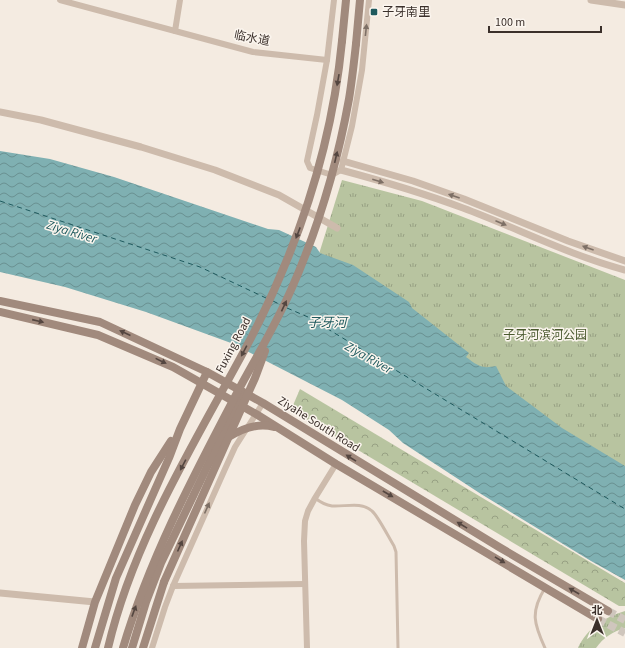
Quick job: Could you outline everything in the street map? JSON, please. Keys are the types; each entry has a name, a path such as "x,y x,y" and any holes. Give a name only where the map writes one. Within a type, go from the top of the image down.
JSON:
{"main road":[{"name":"Fuxing Road","path":"108,648 120,606 152,526 251,337 288,258 313,191 326,143 339,74 346,0"},
{"path":"122,648 147,575 165,536 210,443 273,328 304,260 324,203 347,106 356,44 360,0"},
{"name":"Ziyahe South Road","path":"0,301 100,322 207,372 263,403 453,519 608,611"},
{"name":"Ziyahe South Road","path":"0,312 98,335 155,358 256,414 336,464 598,619"},
{"path":"143,648 164,582 255,378 273,328"},
{"path":"95,648 116,578 192,402 205,385 207,372"},
{"path":"132,648 146,602 161,563 237,403 239,390 224,385 205,385"},
{"path":"217,447 232,434 254,426 265,425 282,431"},
{"path":"82,648 95,602 135,505 151,472 180,429"}],"street":[{"name":"临水道","path":"60,0 253,52 327,60"},
{"path":"175,31 180,0"},
{"path":"334,0 327,60 318,115 307,162 310,168 332,175 341,170 462,207 534,238 625,270"},
{"path":"341,170 352,126 362,70 369,0"},
{"path":"591,0 625,5"},
{"path":"0,112 41,120 133,145 215,170 279,195 337,228"},
{"path":"343,161 413,181 457,196 568,241 625,261"},
{"path":"152,648 173,586 225,469 235,447 263,403"},
{"path":"307,648 304,540 305,521 308,511 315,498 336,464"},
{"path":"173,586 305,584"},
{"path":"0,593 95,602"}],"lane":[{"path":"315,498 324,504 333,506 356,505 373,511 394,546 398,648"},
{"path":"545,648 536,628 534,619 536,603 546,587"}],"green space":[{"name":"子牙河滨河公园","path":"342,180 422,201 625,280 625,485 314,270"},
{"path":"300,389 625,583 625,606 619,606 291,410"},
{"path":"625,611 625,628 609,635 596,648 578,648 586,635 597,624 610,616"}],"water":[{"name":"子牙河","path":"0,151 50,159 114,177 268,229 279,230 316,247 320,253 353,265 409,302 412,308 469,353 466,357 480,366 496,366 506,386 562,428 625,466 625,580 481,494 403,443 389,430 342,400 231,343 146,312 65,287 0,272"}],"ferry route":[{"path":"0,201 200,267 266,298"},
{"path":"273,301 281,305"},
{"path":"287,308 308,317 625,509"}],"tunnel":[{"path":"608,611 625,620"},
{"path":"598,619 625,633"}],"place":[{"name":"子牙南里","path":"374,12"}],"water label":[{"name":"Ziya River","path":"72,231"},
{"name":"Ziya River","path":"369,357"}]}
